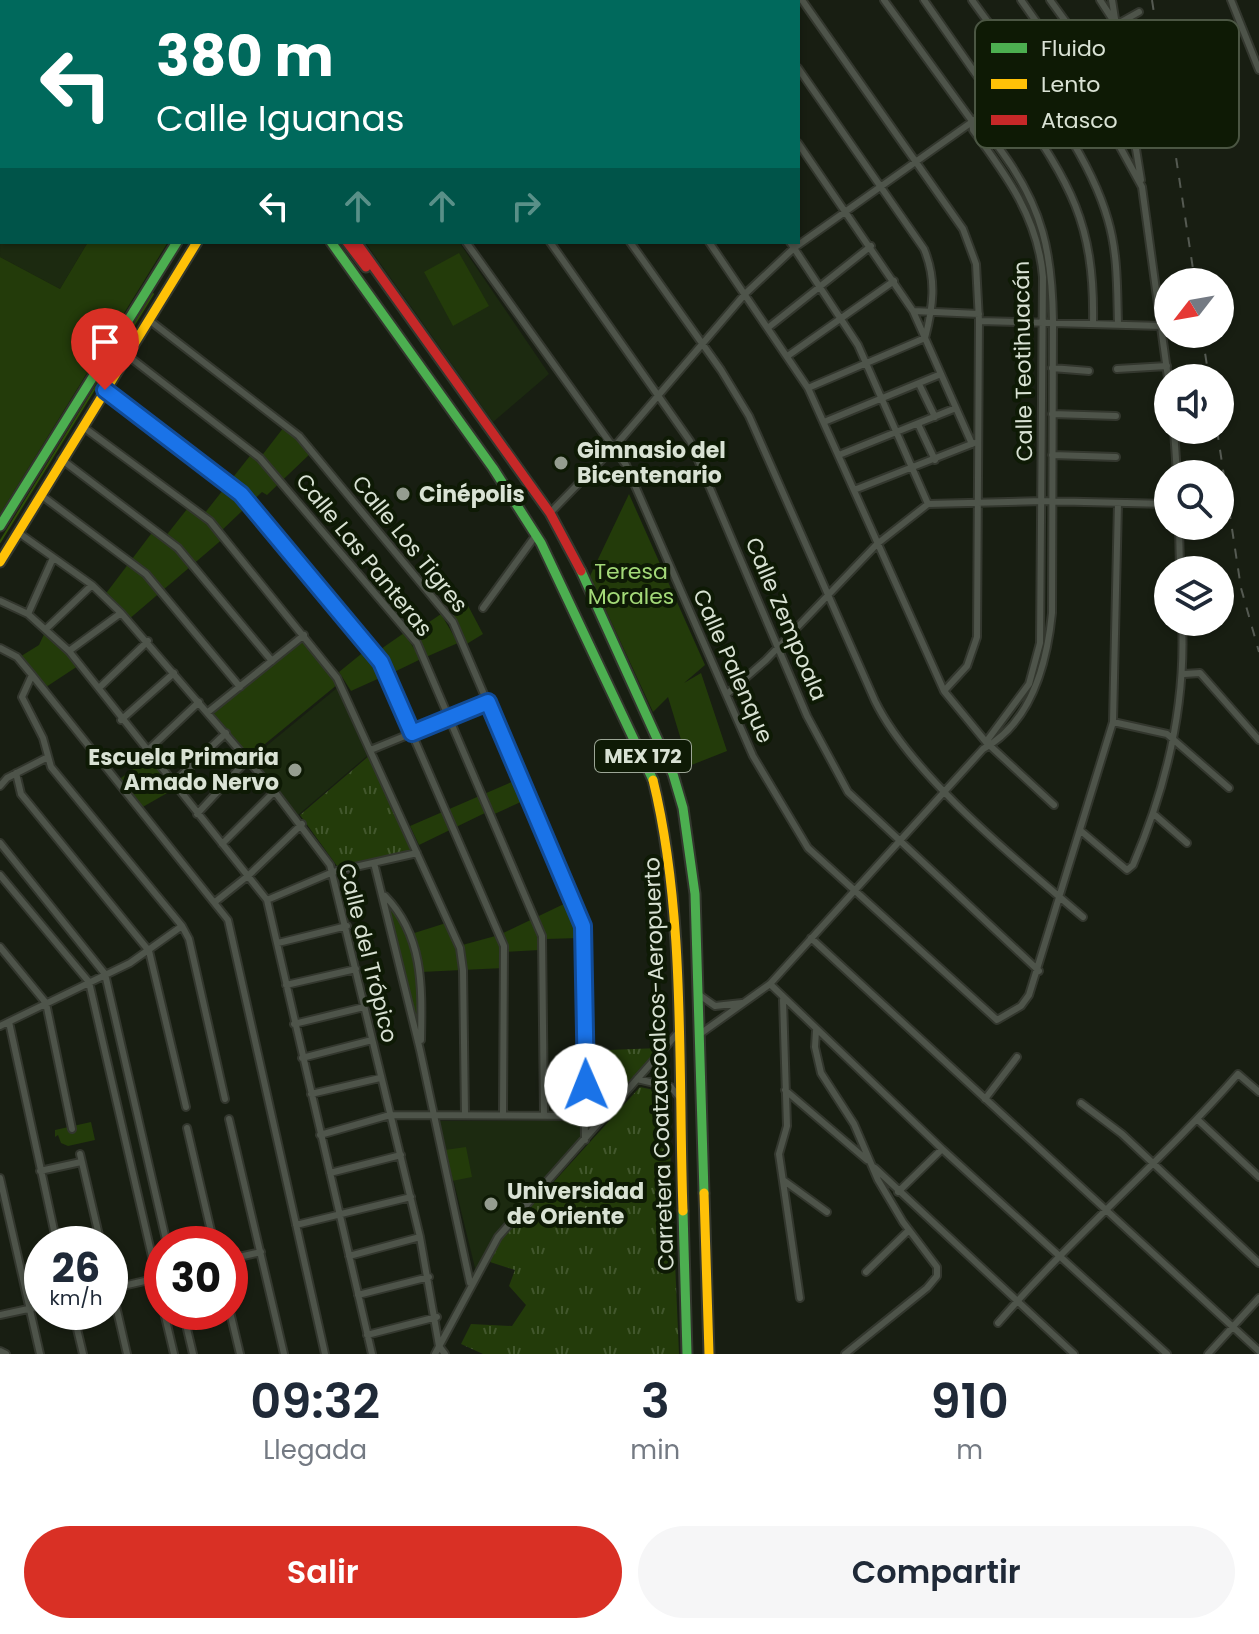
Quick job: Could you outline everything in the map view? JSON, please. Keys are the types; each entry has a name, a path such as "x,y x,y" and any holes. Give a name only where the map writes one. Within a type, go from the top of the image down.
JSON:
{"main road":[{"path":"0,526 176,244"},
{"path":"0,562 196,244"},
{"name":"Carretera Coatzacoalcos-Aeropuerto","path":"332,244 466,430 536,535 614,693 653,780 663,811 673,896 687,1354"},
{"path":"349,244 375,278 393,294"},
{"name":"Carretera Coatzacoalcos-Aeropuerto","path":"357,244 550,513 578,564 673,774 683,808 695,894 709,1354"},
{"path":"153,281 167,290"},
{"path":"466,430 473,423 486,423"},
{"path":"614,693 633,685"},
{"path":"673,896 695,894"},
{"path":"683,1200 694,1204 706,1200"}],"street":[{"path":"802,0 971,246 979,317 975,442 979,502 977,637 967,666 944,691"},
{"path":"884,0 972,121"},
{"path":"924,0 975,73"},
{"path":"972,0 986,20"},
{"path":"1021,0 1035,20"},
{"path":"1050,0 1065,20"},
{"path":"1100,0 1113,20"},
{"path":"1112,0 1115,20"},
{"path":"1231,0 1259,70"},
{"path":"1122,20 1139,12"},
{"path":"800,71 928,258 933,285 932,311 925,338"},
{"path":"800,240 847,211 975,119"},
{"name":"Calle Teotihuacán","path":"972,121 975,133"},
{"path":"800,146 913,311 956,408 975,442"},
{"name":"Calle Teotihuacán","path":"985,148 1029,216 1041,258 1043,321 1043,615 1038,659 1017,704 986,745"},
{"name":"Calle Teotihuacán","path":"700,1034 770,984 1031,696 1046,658 1052,613 1053,321 1050,256 1037,212 998,148"},
{"path":"1045,148 1083,221 1091,269 1093,323"},
{"path":"1071,148 1099,193 1114,245 1118,324"},
{"path":"1122,148 1142,187"},
{"path":"1136,148 1154,268"},
{"path":"1029,216 1037,212"},
{"name":"Calle Palenque","path":"467,244 615,446 637,487 753,756 808,848 997,1020 1021,1006 1039,971"},
{"name":"Calle Zempoala","path":"551,244 690,441 817,738 848,792 1039,971"},
{"path":"631,244 704,344 749,416 885,721 898,741 945,791 1083,917"},
{"path":"710,244 789,355 808,388 944,691 986,745 1054,805"},
{"path":"550,513 615,446 745,294 792,245 842,318 866,361 928,504"},
{"path":"769,327 871,246"},
{"path":"789,355 894,281"},
{"path":"913,311 1154,326"},
{"name":"Calle Los Tigres","path":"149,320 299,436 447,612 583,926 585,1140"},
{"path":"808,388 925,338"},
{"name":"Calle Las Panteras","path":"127,355 270,468 413,638 542,936 544,1114"},
{"path":"1117,369 1154,367"},
{"path":"1052,368 1089,371"},
{"path":"824,422 941,374"},
{"path":"919,384 935,417"},
{"path":"105,390 241,494 381,662 504,946 503,1114"},
{"path":"839,455 956,408"},
{"path":"1052,414 1116,416"},
{"path":"918,424 935,460"},
{"path":"82,426 204,515 304,635 347,693 462,961 465,1114"},
{"path":"854,490 914,469 975,442"},
{"path":"1052,455 1116,457"},
{"path":"61,459 178,548 272,661"},
{"path":"41,495 146,574 240,687"},
{"path":"727,694 779,647 877,544 928,504 1043,501 1154,504"},
{"path":"1039,971 1113,722 1118,503"},
{"name":"Calle del Trópico","path":"19,533 92,585 148,641 302,824 333,872 429,1277 439,1346"},
{"path":"483,608 536,535"},
{"path":"28,614 53,558"},
{"path":"47,628 92,585"},
{"path":"0,601 28,614 69,651 146,752 267,900 372,1354"},
{"path":"69,651 121,613"},
{"path":"208,712 304,635"},
{"path":"1081,831 1127,870 1133,865 1155,815 1172,738 1184,674 1183,636"},
{"path":"99,688 148,641"},
{"path":"0,648 17,657 228,920 325,1354"},
{"path":"121,720 174,673"},
{"path":"1184,674 1200,673 1259,740"},
{"path":"32,675 22,697 34,718 51,767 182,926 189,939 225,1099"},
{"path":"146,752 199,702"},
{"path":"373,749 488,702"},
{"path":"1113,722 1172,738 1229,788"},
{"path":"172,784 226,733"},
{"path":"0,786 16,773 48,757"},
{"path":"197,814 248,759"},
{"path":"16,773 21,794 149,951 186,1107"},
{"path":"222,844 275,791"},
{"path":"1155,815 1187,843"},
{"path":"215,902 249,875 302,824"},
{"path":"0,843 105,974 163,1226"},
{"path":"267,900 333,872 417,853"},
{"path":"374,863 420,1050 470,1283"},
{"path":"0,875 89,982 148,1226"},
{"path":"382,894 400,914 417,954 422,990 420,1050"},
{"path":"0,1026 149,951 182,926"},
{"path":"278,943 347,926"},
{"path":"811,938 1259,1351"},
{"path":"0,947 46,1003 72,1129"},
{"path":"286,985 356,969"},
{"path":"770,984 942,1149 1167,1354"},
{"path":"698,994 715,1006 735,1005 749,1000"},
{"path":"783,999 787,1126 779,1154 800,1298"},
{"path":"294,1024 364,1007"},
{"path":"9,1022 53,1226"},
{"path":"816,1031 815,1047 821,1073 854,1124 869,1162 909,1230 932,1258 937,1276 845,1354"},
{"path":"435,1354 470,1283 498,1237 676,1035"},
{"path":"302,1058 372,1040"},
{"path":"985,1099 1017,1057"},
{"path":"998,1323 1059,1257 1198,1120 1238,1074 1259,1092"},
{"path":"311,1094 380,1078"},
{"path":"637,1079 671,1087 681,1100"},
{"path":"785,1090 869,1162 1074,1354"},
{"path":"1081,1103 1122,1134 1151,1165 1259,1263"},
{"path":"320,1135 390,1115 605,1116"},
{"path":"229,1119 284,1354"},
{"path":"1198,1120 1259,1177"},
{"path":"187,1128 210,1226"},
{"path":"898,1192 942,1149"},
{"path":"330,1173 401,1155"},
{"path":"40,1171 81,1158 97,1226"},
{"path":"0,1178 24,1286"},
{"path":"783,1180 827,1212"},
{"path":"296,1225 411,1197"},
{"path":"866,1272 909,1230"},
{"path":"349,1256 420,1237"},
{"path":"248,1255 261,1252"},
{"path":"358,1295 429,1277"},
{"path":"1208,1354 1259,1298"},
{"path":"0,1315 24,1310"},
{"path":"367,1335 437,1317"},
{"path":"34,1330 40,1354"},
{"path":"77,1330 83,1354"},
{"path":"121,1330 127,1354"},
{"path":"168,1330 174,1354"},
{"path":"187,1330 193,1354"},
{"path":"234,1330 240,1354"},
{"path":"439,1346 445,1354"},
{"path":"0,1351 6,1354"}],"shaded area":[{"path":"0,244 87,244 60,289 0,257"},
{"path":"366,244 460,244 549,374 493,422"},
{"path":"337,688 367,756 298,815 252,758"},
{"name":"Universidad de Oriente","path":"439,1121 582,1121 583,1138 503,1228 476,1272"}],"green space":[{"path":"87,244 167,244 0,514 0,257 60,289"},
{"path":"459,253 489,306 453,326 424,272"},
{"path":"287,423 312,452 267,495 262,492 220,532 225,537 128,620 104,596 154,530 165,537 191,504 204,514 253,452 260,458"},
{"name":"Teresa Morales","path":"629,494 705,665 684,683 701,673 727,751 689,766 668,697 653,712 590,576"},
{"path":"464,598 483,634 465,645 448,610"},
{"path":"441,614 458,643 426,657 413,633"},
{"path":"47,628 81,664 43,689 18,658 39,645"},
{"path":"404,633 421,659 390,674 378,651"},
{"path":"302,641 338,684 249,757 213,714"},
{"path":"366,650 382,677 351,691 339,672"},
{"path":"370,755 412,850 337,866 300,815"},
{"path":"151,757 176,788 141,808 118,780"},
{"path":"514,781 523,801 490,816 487,812 419,845 410,826"},
{"path":"386,902 393,907 408,935 446,923 455,947 499,935 568,902 578,923 580,938 546,939 540,950 504,952 504,968 421,972 416,1025"},
{"path":"660,1048 606,1113 595,1112 593,1087 611,1086 608,1050"},
{"path":"640,1087 659,1091 668,1099 679,1354 483,1354 461,1344 471,1324 512,1326 526,1305 509,1286 515,1270 490,1262 501,1240"},
{"path":"91,1122 95,1140 68,1146 61,1143 58,1135 55,1137 55,1130"},
{"path":"466,1147 472,1177 452,1181 445,1150"}],"waterway":[{"path":"0,542 153,294"}],"railway":[{"path":"1152,0 1155,20"},
{"path":"1175,148 1193,268"},
{"path":"1204,348 1207,364"},
{"path":"1219,444 1241,588 1259,652"}],"traffic: fast":[{"path":"0,526 176,244"},
{"path":"332,244 493,468 541,543 653,780"},
{"path":"581,571 673,774 683,808 695,894 704,1193"},
{"path":"683,1211 687,1354"}],"traffic: slow":[{"path":"0,562 196,244"},
{"path":"653,780 664,831 676,939 683,1211"},
{"path":"704,1193 709,1354"}],"traffic: jam":[{"path":"349,244 366,267"},
{"path":"357,244 550,513 581,571"}],"place":[{"name":"Gimnasio del Bicentenario","path":"561,463"},
{"name":"Cinépolis","path":"403,494"},
{"name":"Escuela Primaria Amado Nervo","path":"295,770"},
{"name":"Universidad de Oriente","path":"491,1204"}],"route":[{"path":"105,390 230,482 241,494 381,662 412,733 488,702 583,926 586,1085"}]}
